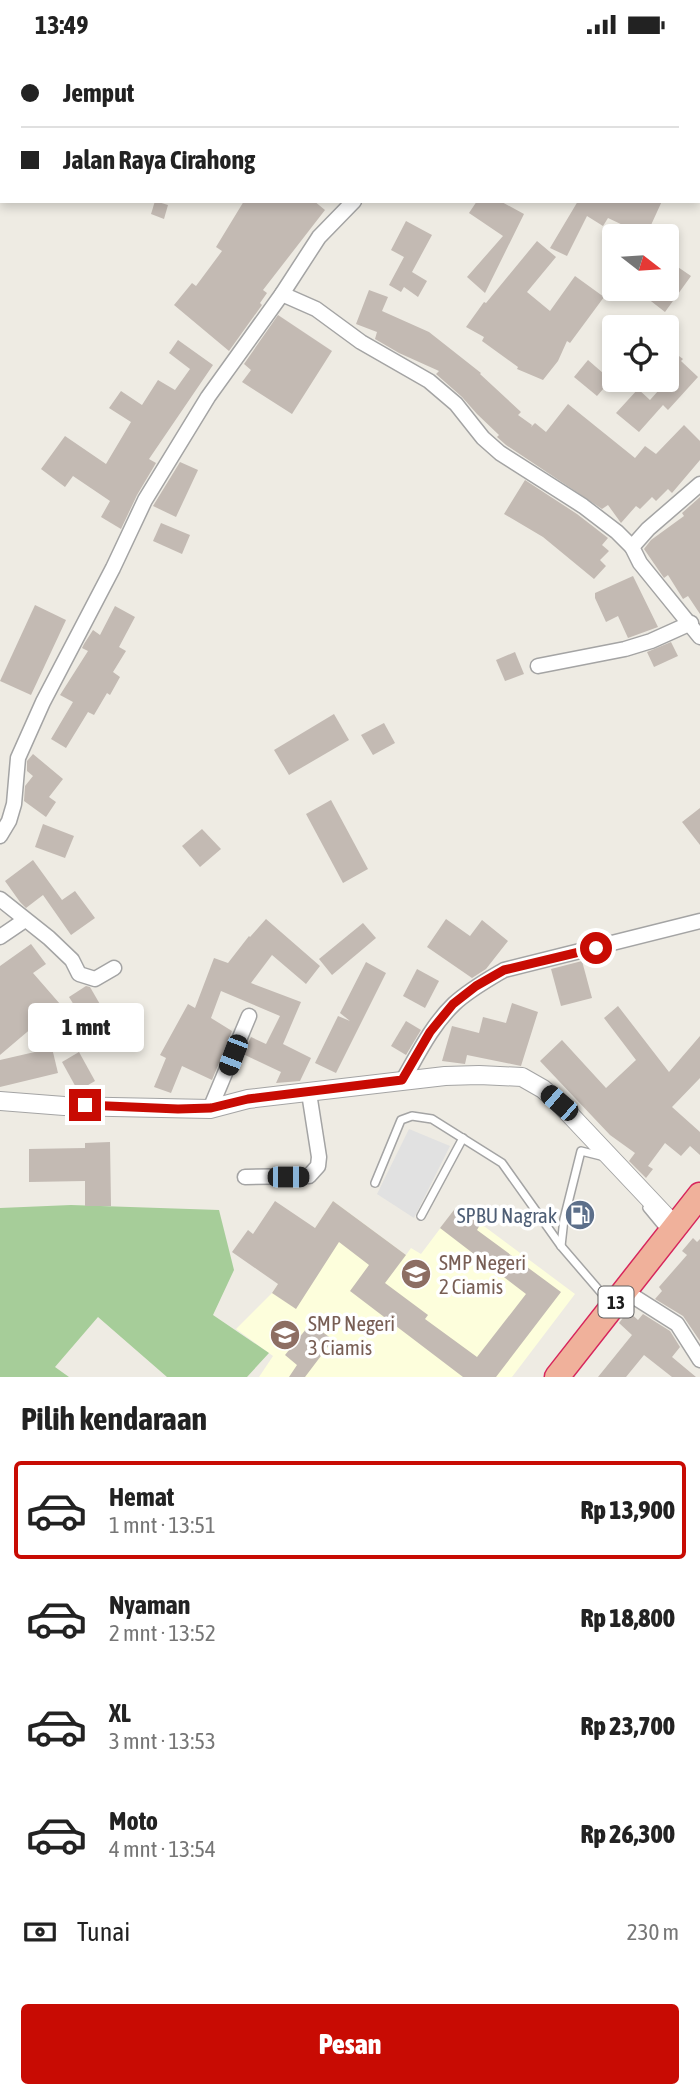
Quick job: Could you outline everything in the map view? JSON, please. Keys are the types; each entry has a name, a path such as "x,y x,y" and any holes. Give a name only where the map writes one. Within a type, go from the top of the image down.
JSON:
{"highway":[{"name":"13","path":"557,1377 700,1195"}],"street":[{"path":"0,836 9,821 14,804 18,758 43,702 145,500 208,397 319,237 352,203"},
{"path":"282,294 316,309 361,342 429,381 456,404 482,438 500,453 583,506 617,532 632,547 640,563 700,637"},
{"path":"632,547 648,529 700,484"},
{"path":"538,666 625,649 691,623"},
{"path":"0,899 49,938 72,960 79,974 95,979 114,968"},
{"path":"0,937 25,920"},
{"path":"402,1080 430,1032 453,1004 476,986 504,970 700,921"},
{"path":"211,1108 248,1016"},
{"path":"0,1101 64,1106 211,1108 248,1099 402,1080 445,1076 522,1077 543,1089 559,1103 672,1230"},
{"path":"245,1177 309,1176 315,1172 319,1157 309,1093"},
{"path":"619,1299 677,1324 700,1360"}],"lane":[{"path":"375,1183 401,1120 412,1115 432,1119 502,1163 561,1247 619,1299"},
{"path":"421,1216 463,1137"},
{"path":"561,1247 564,1219 581,1151 594,1153 618,1165 636,1196 672,1230"}],"shaded area":[{"path":"409,1129 450,1146 414,1218 377,1194"},
{"name":"SMP Negeri 2 Ciamis","path":"333,1201 406,1255 411,1248 421,1254 457,1206 575,1294 512,1377 259,1377 273,1356 236,1329 272,1293"}],"green space":[{"path":"71,1205 219,1210 234,1270 213,1315 269,1353 247,1377 167,1377 98,1317 55,1367 69,1377 0,1377 0,1208"}],"building":[{"path":"154,203 168,205 164,219 151,214"},
{"path":"243,203 316,203 325,210 263,290 267,293 260,303 262,305 229,351 174,305 192,283 196,286 222,251 216,247"},
{"path":"476,203 504,203 524,214 485,293 467,277 503,236 469,213"},
{"path":"577,203 661,203 651,224 621,224 608,218 602,225 587,216 567,256 550,248"},
{"path":"406,221 432,235 412,272 427,281 418,297 404,287 401,292 389,285 404,257 391,250"},
{"path":"537,241 556,257 527,292 550,311 575,276 602,296 602,300 570,343 567,341 558,361 543,380 517,369 518,367 482,341 484,337 466,327 484,302 486,303"},
{"path":"679,268 691,276 679,293"},
{"path":"369,290 388,297 382,311 429,332 481,373 521,412 518,415 532,425 531,427 535,423 546,432 568,404 635,458 645,446 656,454 684,425 700,441 700,460 672,493 668,489 656,501 652,497 640,509 636,506 621,523 608,505 602,509 506,445 462,397 436,374 439,371 399,353 375,339 377,332 356,324"},
{"path":"651,301 673,301 665,312"},
{"path":"278,315 332,351 292,414 242,382 251,370 244,364"},
{"path":"178,340 213,365 149,459 156,463 121,529 101,517 110,501 73,476 65,487 41,469 65,436 106,464 131,422 109,408 121,391 142,405 158,380 175,390 190,369 169,353"},
{"path":"679,356 698,377 668,410 663,405 639,432 616,413 635,392 641,392 650,400 657,392 679,392"},
{"path":"588,360 602,372 602,390 597,396 574,377"},
{"path":"180,462 198,470 176,517 153,506"},
{"path":"525,480 608,538 602,545 609,551 600,560 606,566 594,579 543,537 504,514"},
{"path":"700,497 700,614 688,596 683,599 668,575 664,578 644,549 651,540 684,516 682,513"},
{"path":"161,523 190,535 182,554 153,541"},
{"path":"633,576 658,627 628,638 618,616 606,622 595,593"},
{"path":"35,605 66,620 31,695 0,681"},
{"path":"115,606 135,617 119,647 126,651 113,672 120,677 94,715 88,712 66,748 51,739 73,702 60,695 88,651 82,648 84,644 93,630 100,635"},
{"path":"671,642 678,656 654,667 647,652"},
{"path":"515,652 524,674 505,681 496,660"},
{"path":"334,714 349,740 289,775 274,750"},
{"path":"384,723 395,743 373,755 361,735"},
{"path":"33,754 63,779 49,797 56,802 46,817 24,801 25,786 33,776 27,771 27,761"},
{"path":"331,800 368,869 343,883 306,814"},
{"path":"700,808 700,845 682,822"},
{"path":"43,824 74,836 65,858 35,847"},
{"path":"202,829 221,849 200,867 182,846"},
{"path":"33,860 62,900 75,891 95,918 71,935 43,895 26,908 5,881"},
{"path":"266,919 320,966 306,984 272,955 251,983 301,1002 283,1044 311,1058 300,1081 276,1083 281,1072 243,1054 251,1037 266,1044 280,1016 221,991 211,1018 232,1031 212,1080 182,1066 171,1093 154,1087 166,1058 160,1055 188,1004 195,1008 214,958 228,963"},
{"path":"446,919 470,936 482,920 508,941 486,969 472,978 427,947"},
{"path":"363,923 376,938 332,975 319,959"},
{"path":"31,944 46,964 33,973 60,1004 0,1055 0,966"},
{"path":"582,961 592,998 561,1006 551,969"},
{"path":"366,962 386,973 336,1073 315,1063 338,1016 350,1021 340,1013"},
{"path":"417,969 439,981 425,1008 403,996"},
{"path":"86,986 90,987 101,1006 82,1018 69,997"},
{"path":"512,1003 538,1012 521,1066 467,1055 465,1064 442,1061 452,1026 479,1033 483,1017 506,1023"},
{"path":"618,1006 669,1072 700,1036 700,1078 672,1107 700,1132 700,1155 690,1146 681,1156 665,1143 648,1166 653,1169 646,1178 629,1161 635,1153 610,1135 540,1061 562,1040 606,1088 636,1060 604,1018"},
{"path":"406,1021 421,1030 406,1055 391,1046"},
{"path":"52,1048 58,1073 0,1087 0,1060"},
{"path":"79,1052 95,1081 78,1091 62,1062"},
{"path":"110,1142 111,1206 85,1206 85,1181 29,1182 29,1149 85,1148 85,1143"},
{"path":"275,1201 315,1228 333,1201 406,1255 385,1283 428,1315 425,1319 477,1357 526,1294 440,1228 457,1206 481,1223 477,1230 561,1292 496,1377 463,1377 350,1291 369,1265 339,1242 296,1309 272,1293 278,1284 232,1252 248,1230 253,1234"},
{"path":"693,1238 697,1242 700,1239 700,1341 683,1316 655,1299 662,1291 659,1287 687,1255 682,1251"},
{"path":"628,1311 638,1320 643,1314 670,1331 680,1347 672,1357 696,1377 672,1377 644,1355 626,1377 598,1377 632,1335 619,1323"},
{"path":"311,1323 333,1340 305,1377 289,1377 297,1365 285,1355"}],"place":[{"name":"SPBU Nagrak","path":"580,1215"},
{"name":"SMP Negeri 2 Ciamis","path":"416,1274"},
{"name":"SMP Negeri 3 Ciamis","path":"285,1335"}],"route":[{"path":"85,1105 211,1108 248,1099 402,1080 430,1032 453,1004 476,986 504,970 596,948"}]}
